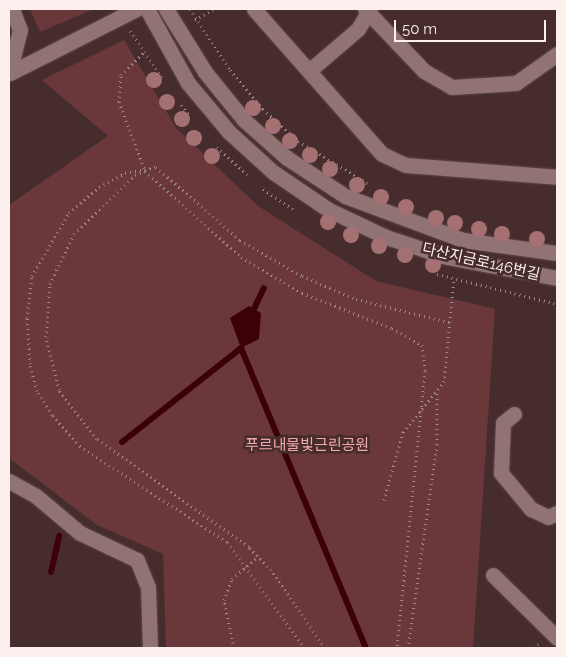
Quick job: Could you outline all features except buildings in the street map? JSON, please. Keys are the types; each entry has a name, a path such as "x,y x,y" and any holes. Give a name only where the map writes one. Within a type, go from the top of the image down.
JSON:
{"street":[{"path":"10,73 20,30 12,9"},
{"path":"10,73 136,9"},
{"name":"다산지금로146번길","path":"147,9 188,82 229,132 273,172 329,210 386,237 443,256 557,278"},
{"name":"다산지금로146번길","path":"166,9 205,72 244,120 287,158 345,196 463,240 557,253"},
{"path":"254,9 310,70 382,154 406,165 557,177"},
{"path":"310,70 358,29 368,10 424,71 452,87 516,83 557,54"},
{"path":"514,414 503,424 501,473 531,509 548,516 557,513"},
{"path":"9,481 80,532 137,560 148,586 150,648"},
{"path":"493,575 557,638"}],"path":[{"path":"190,9 262,109 298,141 377,189"},
{"path":"191,22 214,9"},
{"path":"150,48 121,75 118,102 144,169 241,257 302,293 392,328 422,345 421,408 397,648"},
{"path":"305,648 227,542 80,446 41,399 30,364 27,318 32,276 49,241 68,213 99,187 144,169 156,167 170,177 240,240 324,288 452,323"},
{"path":"144,169 128,180 74,234 60,259 45,312 50,364 59,390 97,439 231,531 258,556 325,648"},
{"path":"384,500 403,432 437,390 448,365 454,279"},
{"path":"408,648 437,444 437,390"},
{"path":"234,648 224,600 232,579 258,556"}],"green space":[{"path":"30,9 94,9 40,32"},
{"name":"푸르내물빛근린공원","path":"124,40 176,128 258,206 376,281 495,309 473,648 166,648 163,554 97,525 9,458 9,205 108,136 42,80"}],"shaded area":[{"path":"249,306 261,313 259,339 241,348 230,318"}],"waterway":[{"path":"254,309 264,288"},
{"path":"122,442 241,348 365,646"},
{"path":"51,572 59,536"}]}
